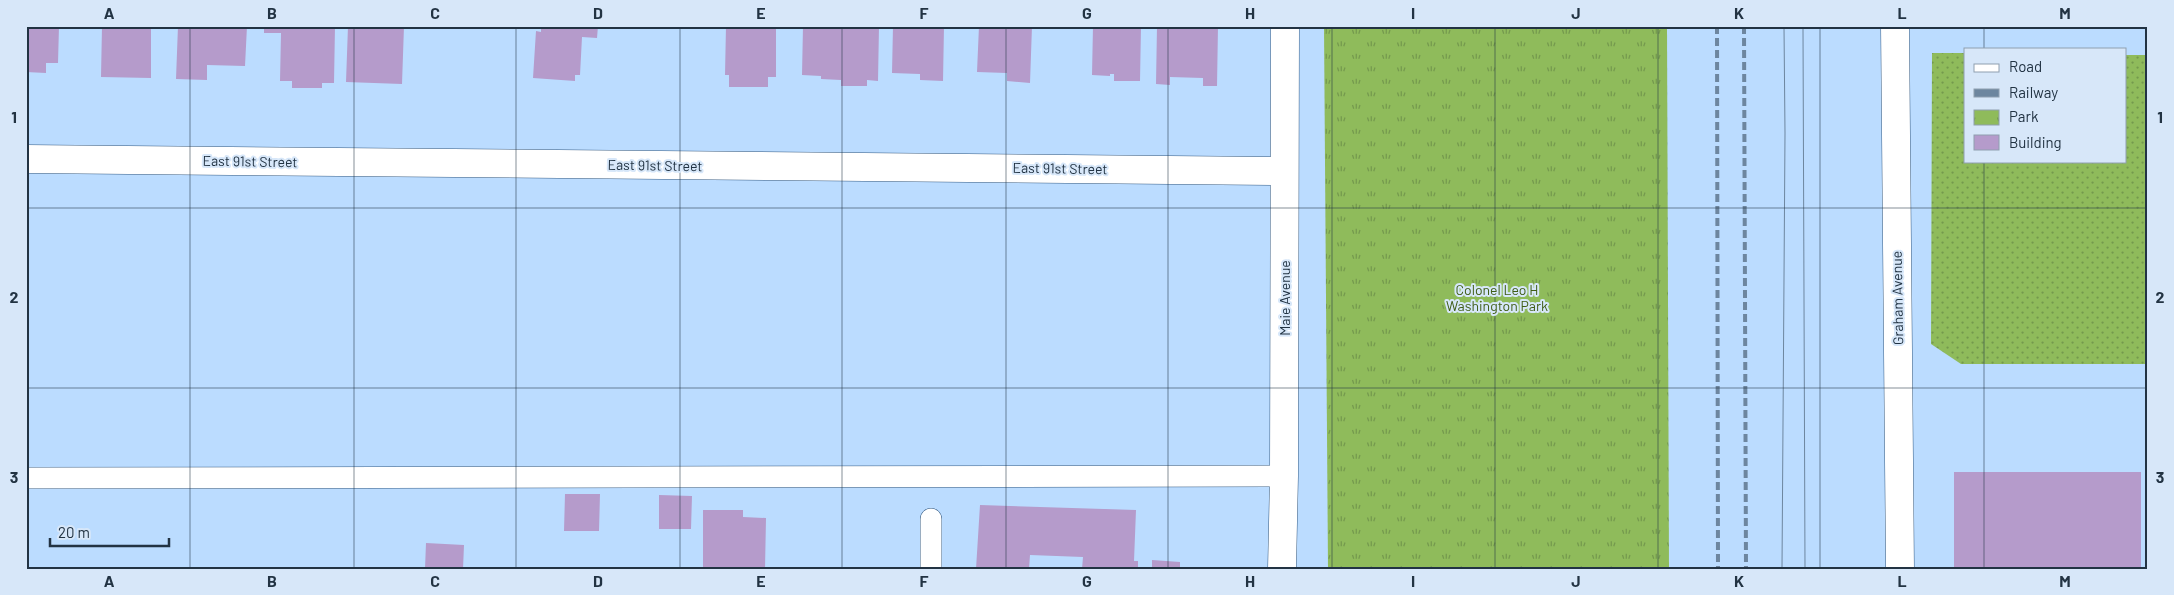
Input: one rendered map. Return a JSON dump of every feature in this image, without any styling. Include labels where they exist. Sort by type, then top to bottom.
[{"type":"street","name":"Maie Avenue","points":[[1282,569],[1285,26]]},
{"type":"street","name":"Graham Avenue","points":[[1895,26],[1900,569]]},
{"type":"street","name":"East 91st Street","points":[[26,159],[1284,170]]},
{"type":"lane","points":[[26,478],[1284,476]]},
{"type":"lane","points":[[931,519],[931,569]]},
{"type":"green space","name":"Colonel Leo H Washington Park","points":[[1324,26],[1667,26],[1669,569],[1328,569]]},
{"type":"green space","points":[[1932,53],[1964,53],[1964,162],[2126,162],[2126,55],[2148,55],[2148,364],[1961,364],[1931,344]]},
{"type":"building","points":[[26,26],[59,26],[58,63],[46,63],[46,73],[26,72]]},
{"type":"building","points":[[102,26],[151,26],[151,78],[101,77]]},
{"type":"building","points":[[178,26],[247,26],[245,66],[207,65],[207,80],[176,79]]},
{"type":"building","points":[[264,26],[335,26],[334,83],[322,83],[322,88],[292,88],[292,81],[280,81],[281,33],[264,33]]},
{"type":"building","points":[[348,26],[404,26],[402,84],[346,82]]},
{"type":"building","points":[[541,26],[598,26],[597,38],[582,37],[580,75],[575,75],[575,81],[533,78],[536,31],[541,32]]},
{"type":"building","points":[[726,26],[776,26],[776,77],[768,77],[768,87],[729,87],[729,75],[725,75]]},
{"type":"building","points":[[803,26],[879,26],[878,81],[867,80],[867,86],[841,86],[841,80],[821,79],[821,76],[802,75]]},
{"type":"building","points":[[893,26],[944,26],[943,81],[920,80],[920,74],[892,73]]},
{"type":"building","points":[[979,26],[1032,26],[1030,83],[1007,81],[1007,73],[977,72]]},
{"type":"building","points":[[1093,26],[1141,26],[1140,81],[1114,81],[1114,74],[1110,74],[1110,76],[1092,75]]},
{"type":"building","points":[[1157,26],[1218,26],[1217,86],[1203,86],[1203,78],[1170,77],[1170,85],[1156,84]]},
{"type":"building","points":[[1954,472],[2141,472],[2141,569],[1954,569]]},
{"type":"building","points":[[565,494],[600,494],[599,531],[564,531]]},
{"type":"building","points":[[659,495],[692,496],[691,529],[659,529]]},
{"type":"building","points":[[980,505],[1136,510],[1134,561],[1138,561],[1138,569],[1082,569],[1083,557],[1030,555],[1029,569],[976,569]]},
{"type":"building","points":[[703,510],[743,510],[743,517],[766,518],[765,569],[703,569]]},
{"type":"building","points":[[426,543],[464,545],[463,569],[425,569]]},
{"type":"building","points":[[1152,560],[1180,562],[1180,569],[1152,569]]},
{"type":"tram line","points":[[1782,569],[1784,26]]},
{"type":"tram line","points":[[1803,26],[1805,569]]},
{"type":"railway","points":[[1717,26],[1718,569]]},
{"type":"railway","points":[[1744,26],[1746,569]]}]
